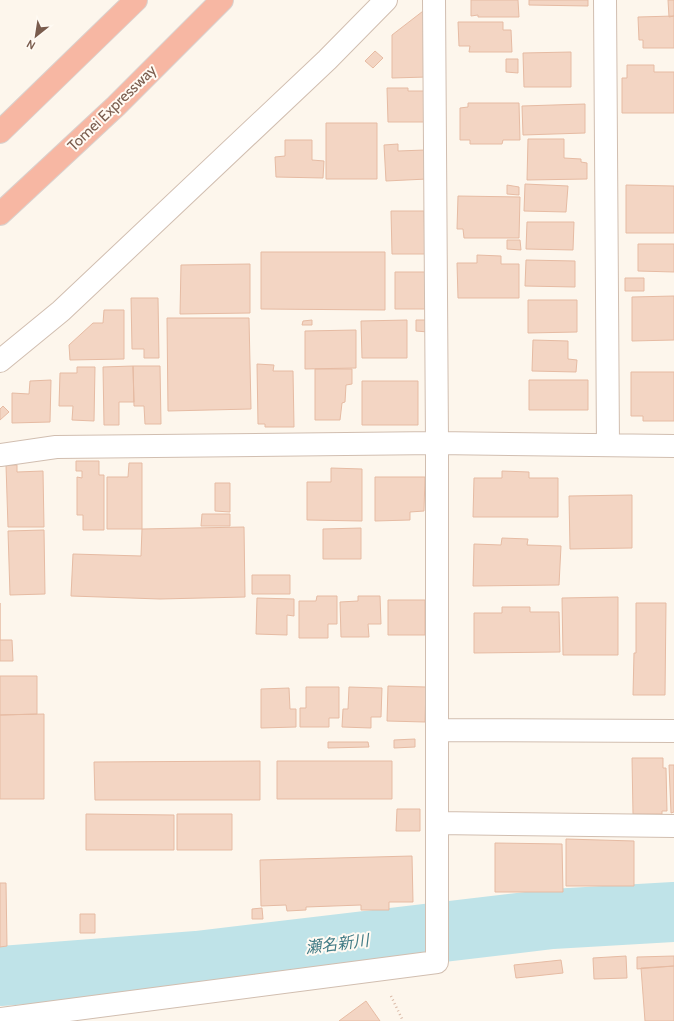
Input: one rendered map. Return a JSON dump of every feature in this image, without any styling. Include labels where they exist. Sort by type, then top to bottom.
[{"type":"highway","points":[[0,132],[136,0]]},
{"type":"highway","name":"Tomei Expressway","points":[[0,214],[116,106],[222,0]]},
{"type":"street","points":[[0,361],[61,311],[327,60],[386,0]]},
{"type":"street","points":[[0,1019],[437,962],[438,443],[434,0]]},
{"type":"street","points":[[605,0],[608,446]]},
{"type":"street","points":[[0,455],[56,447],[438,443],[674,446]]},
{"type":"street","points":[[438,730],[674,731]]},
{"type":"street","points":[[438,823],[674,826]]},
{"type":"building","points":[[471,0],[518,0],[519,17],[471,16]]},
{"type":"building","points":[[529,0],[588,0],[588,6],[529,5]]},
{"type":"building","points":[[668,0],[674,0],[674,16],[669,17]]},
{"type":"building","points":[[427,8],[427,77],[392,78],[392,35]]},
{"type":"building","points":[[674,16],[674,48],[643,48],[643,40],[639,40],[638,17]]},
{"type":"building","points":[[458,22],[503,22],[503,30],[511,30],[512,52],[469,52],[470,46],[459,46]]},
{"type":"building","points":[[375,51],[383,58],[373,68],[365,61]]},
{"type":"building","points":[[571,52],[571,87],[524,87],[523,53]]},
{"type":"building","points":[[506,59],[518,59],[518,73],[506,72]]},
{"type":"building","points":[[627,65],[654,65],[654,72],[674,72],[674,113],[622,113],[622,78],[627,78]]},
{"type":"building","points":[[387,88],[408,88],[408,91],[424,91],[424,122],[388,122]]},
{"type":"building","points":[[468,103],[519,103],[520,140],[503,140],[502,144],[470,144],[470,140],[460,140],[460,108],[468,107]]},
{"type":"building","points":[[585,104],[585,133],[523,135],[522,106]]},
{"type":"building","points":[[326,123],[377,123],[377,179],[326,179]]},
{"type":"building","points":[[528,139],[564,139],[564,158],[581,159],[581,162],[587,163],[587,179],[527,180]]},
{"type":"building","points":[[285,140],[312,140],[312,160],[324,161],[323,178],[276,177],[275,157],[285,156]]},
{"type":"building","points":[[398,144],[398,151],[425,150],[427,179],[386,181],[384,145]]},
{"type":"building","points":[[525,184],[568,186],[566,212],[524,211]]},
{"type":"building","points":[[507,185],[519,187],[519,195],[507,194]]},
{"type":"building","points":[[626,185],[674,186],[674,233],[626,233]]},
{"type":"building","points":[[458,196],[520,197],[519,238],[464,238],[463,229],[457,229]]},
{"type":"building","points":[[391,211],[424,211],[425,254],[392,254]]},
{"type":"building","points":[[527,222],[574,222],[573,250],[526,249]]},
{"type":"building","points":[[507,240],[520,240],[521,250],[507,249]]},
{"type":"building","points":[[638,244],[674,244],[674,272],[638,271]]},
{"type":"building","points":[[261,252],[385,252],[385,310],[261,309]]},
{"type":"building","points":[[477,255],[501,256],[501,264],[519,264],[519,298],[458,298],[457,263],[477,263]]},
{"type":"building","points":[[526,260],[575,261],[575,287],[525,286]]},
{"type":"building","points":[[250,264],[250,313],[180,314],[181,265]]},
{"type":"building","points":[[395,272],[428,272],[428,309],[395,309]]},
{"type":"building","points":[[625,278],[644,278],[644,291],[625,291]]},
{"type":"building","points":[[674,296],[674,340],[632,341],[632,297]]},
{"type":"building","points":[[131,298],[158,298],[159,358],[144,358],[144,349],[132,349]]},
{"type":"building","points":[[528,300],[577,300],[577,332],[528,333]]},
{"type":"building","points":[[104,310],[124,310],[124,359],[70,360],[69,345],[93,323],[103,323]]},
{"type":"building","points":[[167,318],[249,318],[251,409],[168,411]]},
{"type":"building","points":[[312,320],[312,325],[302,325],[303,321]]},
{"type":"building","points":[[407,320],[407,358],[362,358],[361,321]]},
{"type":"building","points":[[416,320],[430,320],[428,332],[416,331]]},
{"type":"building","points":[[356,330],[356,368],[305,369],[305,331]]},
{"type":"building","points":[[533,340],[568,341],[568,359],[577,360],[576,372],[532,371]]},
{"type":"building","points":[[257,364],[274,365],[273,371],[293,371],[294,427],[265,427],[265,424],[258,424]]},
{"type":"building","points":[[133,366],[134,402],[119,402],[119,425],[104,425],[103,367]]},
{"type":"building","points":[[133,366],[160,366],[161,424],[145,424],[144,406],[134,406]]},
{"type":"building","points":[[77,367],[95,367],[94,421],[72,420],[73,406],[59,406],[60,373],[77,373]]},
{"type":"building","points":[[315,369],[352,369],[352,384],[346,385],[345,402],[342,403],[340,420],[315,420]]},
{"type":"building","points":[[631,372],[674,372],[674,421],[643,421],[643,416],[631,416]]},
{"type":"building","points":[[51,380],[50,422],[12,423],[12,393],[29,394],[30,381]]},
{"type":"building","points":[[529,380],[588,380],[588,410],[529,410]]},
{"type":"building","points":[[362,381],[418,381],[418,425],[362,425]]},
{"type":"building","points":[[3,406],[9,412],[0,420],[0,409]]},
{"type":"building","points":[[76,461],[99,461],[99,475],[104,475],[104,530],[83,530],[83,515],[77,515],[77,477],[82,478],[82,471],[76,471]]},
{"type":"building","points":[[129,463],[142,463],[142,529],[107,529],[107,477],[128,477]]},
{"type":"building","points":[[6,465],[17,465],[17,472],[43,471],[44,527],[8,527]]},
{"type":"building","points":[[331,468],[362,469],[362,521],[307,520],[307,482],[331,482]]},
{"type":"building","points":[[502,471],[529,472],[529,478],[558,478],[558,517],[473,517],[474,478],[502,478]]},
{"type":"building","points":[[375,477],[425,477],[424,511],[410,512],[410,520],[375,521]]},
{"type":"building","points":[[215,483],[230,483],[230,512],[215,511]]},
{"type":"building","points":[[632,495],[632,548],[570,549],[569,496]]},
{"type":"building","points":[[202,514],[230,514],[230,526],[201,526]]},
{"type":"building","points":[[244,527],[245,597],[160,599],[71,596],[73,554],[141,556],[142,529]]},
{"type":"building","points":[[361,528],[361,559],[323,559],[323,529]]},
{"type":"building","points":[[44,530],[45,594],[10,595],[8,531]]},
{"type":"building","points":[[502,538],[528,539],[527,545],[561,546],[559,585],[473,586],[474,544],[501,545]]},
{"type":"building","points":[[252,575],[290,575],[290,594],[252,594]]},
{"type":"building","points":[[317,596],[337,596],[337,624],[328,624],[328,638],[299,638],[299,601],[316,601]]},
{"type":"building","points":[[358,596],[380,596],[381,624],[368,624],[369,637],[341,637],[340,602],[358,601]]},
{"type":"building","points":[[618,597],[618,655],[563,655],[562,598]]},
{"type":"building","points":[[257,598],[294,599],[294,616],[287,615],[287,635],[256,634]]},
{"type":"building","points":[[388,600],[425,600],[425,635],[388,635]]},
{"type":"building","points":[[636,603],[666,603],[665,695],[633,695],[634,653],[636,653]]},
{"type":"building","points":[[502,607],[530,607],[530,612],[559,612],[560,652],[474,653],[474,613],[502,613]]},
{"type":"building","points":[[0,640],[12,640],[13,661],[0,661]]},
{"type":"building","points":[[0,676],[37,676],[37,714],[0,715]]},
{"type":"building","points":[[388,686],[426,687],[425,722],[387,721]]},
{"type":"building","points":[[306,687],[339,687],[339,718],[329,718],[329,727],[300,727],[300,708],[306,708]]},
{"type":"building","points":[[349,687],[382,688],[381,717],[371,717],[371,728],[342,727],[343,709],[348,709]]},
{"type":"building","points":[[289,688],[290,709],[296,709],[296,727],[261,728],[261,689]]},
{"type":"building","points":[[44,714],[44,799],[0,799],[0,715]]},
{"type":"building","points":[[415,739],[415,747],[394,748],[394,740]]},
{"type":"building","points":[[328,742],[368,742],[369,747],[328,748]]},
{"type":"building","points":[[632,758],[663,758],[663,768],[666,768],[667,811],[662,811],[662,814],[633,814]]},
{"type":"building","points":[[260,761],[260,800],[95,800],[94,762]]},
{"type":"building","points":[[277,761],[392,761],[392,799],[277,799]]},
{"type":"building","points":[[669,765],[674,765],[674,812],[671,813]]},
{"type":"building","points":[[397,809],[420,809],[420,831],[396,831]]},
{"type":"building","points":[[86,814],[174,815],[174,850],[86,850]]},
{"type":"building","points":[[177,814],[232,814],[232,850],[177,850]]},
{"type":"building","points":[[566,839],[634,841],[634,886],[566,886]]},
{"type":"building","points":[[495,843],[562,844],[563,892],[495,892]]},
{"type":"building","points":[[412,856],[413,902],[389,902],[389,910],[361,910],[361,905],[306,907],[306,910],[287,911],[286,905],[261,906],[260,860]]},
{"type":"building","points":[[0,883],[6,883],[7,946],[0,947]]},
{"type":"building","points":[[262,908],[263,919],[252,919],[252,909]]},
{"type":"building","points":[[80,914],[95,914],[95,933],[80,933]]},
{"type":"building","points":[[626,956],[627,978],[594,979],[593,958]]},
{"type":"building","points":[[674,956],[674,966],[637,969],[637,957]]},
{"type":"building","points":[[561,960],[563,973],[516,978],[514,965]]},
{"type":"building","points":[[674,966],[674,1021],[645,1021],[641,968]]},
{"type":"building","points":[[366,1001],[380,1021],[339,1021]]},
{"type":"waterway","name":"瀬名新川","points":[[0,976],[197,961],[552,919],[674,912]]}]
